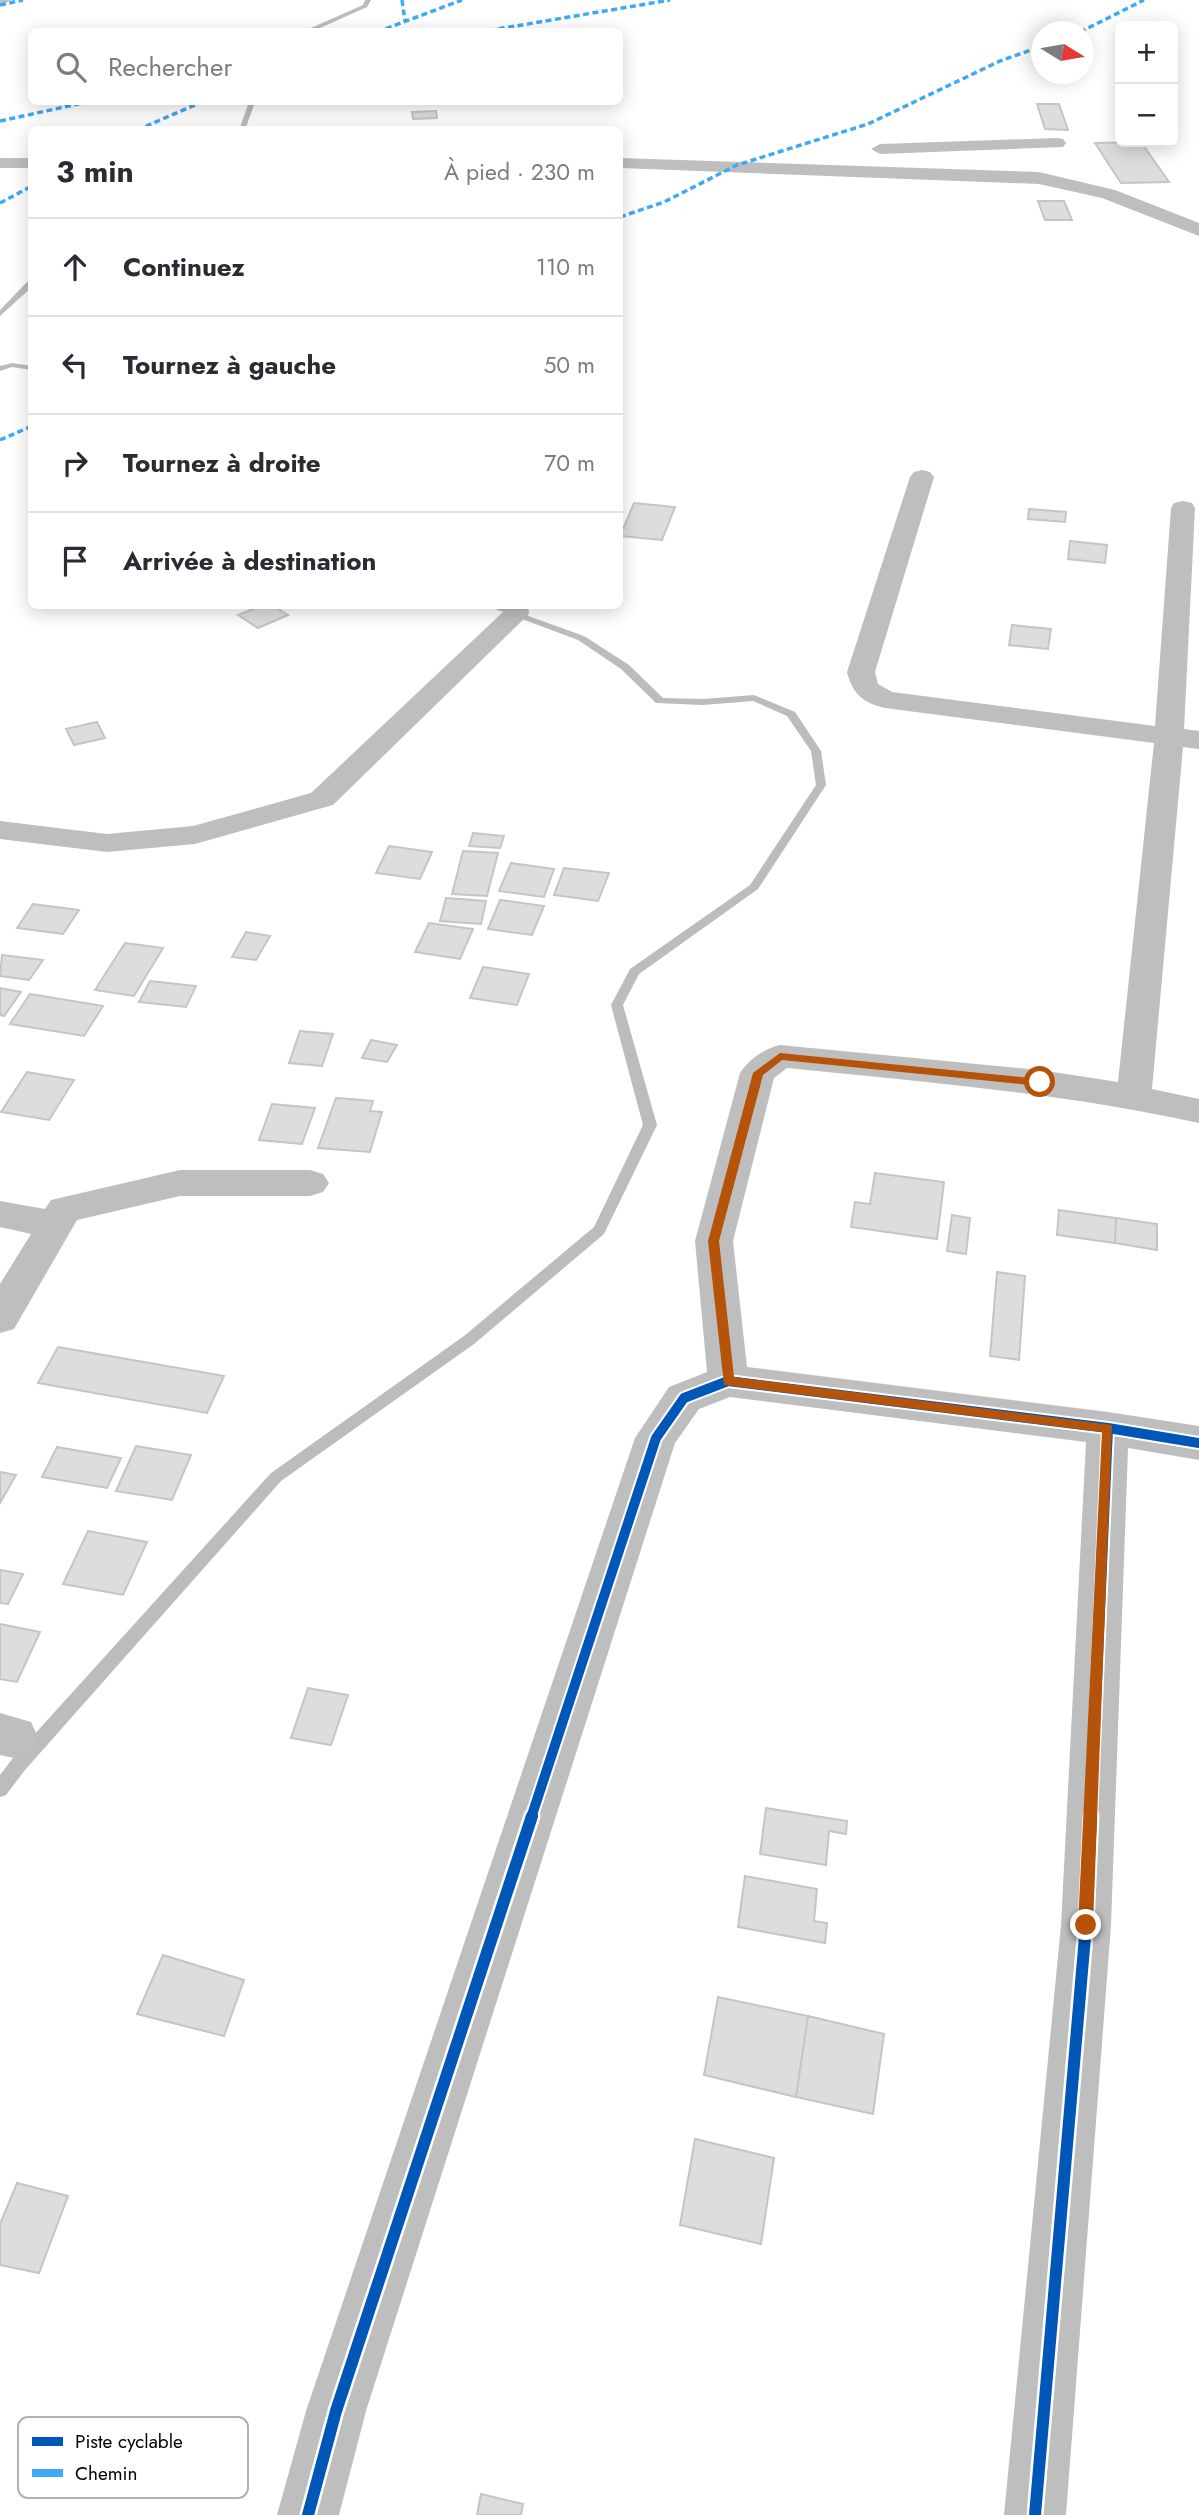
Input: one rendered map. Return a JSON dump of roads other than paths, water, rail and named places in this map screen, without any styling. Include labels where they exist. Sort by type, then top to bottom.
[{"type":"street","points":[[623,161],[1057,142]]},
{"type":"street","points":[[623,161],[1038,178],[1108,194],[1199,230]]},
{"type":"street","points":[[0,163],[28,163]]},
{"type":"street","points":[[922,477],[861,672],[865,688],[885,700],[1199,740]]},
{"type":"street","points":[[1135,1097],[1169,738],[1183,508]]},
{"type":"street","points":[[0,830],[107,843],[195,835],[322,799],[516,614],[515,609]]},
{"type":"street","points":[[728,1381],[714,1241],[758,1073],[780,1056],[1040,1082],[1135,1097],[1199,1111]]},
{"type":"street","points":[[0,1318],[64,1210],[180,1183],[310,1183]]},
{"type":"street","points":[[0,1214],[55,1224]]},
{"type":"street","points":[[308,2515],[336,2411],[656,1438],[684,1398],[728,1381],[1108,1428],[1199,1443]]},
{"type":"street","points":[[1035,2515],[1086,1925],[1108,1428]]},
{"type":"waterway","points":[[314,28],[365,6],[368,0]]},
{"type":"waterway","points":[[243,126],[251,105]]},
{"type":"waterway","points":[[0,314],[28,286]]},
{"type":"waterway","points":[[0,369],[12,365],[28,367]]},
{"type":"waterway","points":[[0,1789],[19,1764],[276,1477],[469,1340],[599,1230],[650,1125],[617,1005],[634,972],[754,887],[821,785],[816,751],[791,714],[754,698],[703,702],[660,701],[625,667],[581,638],[500,609]]}]
